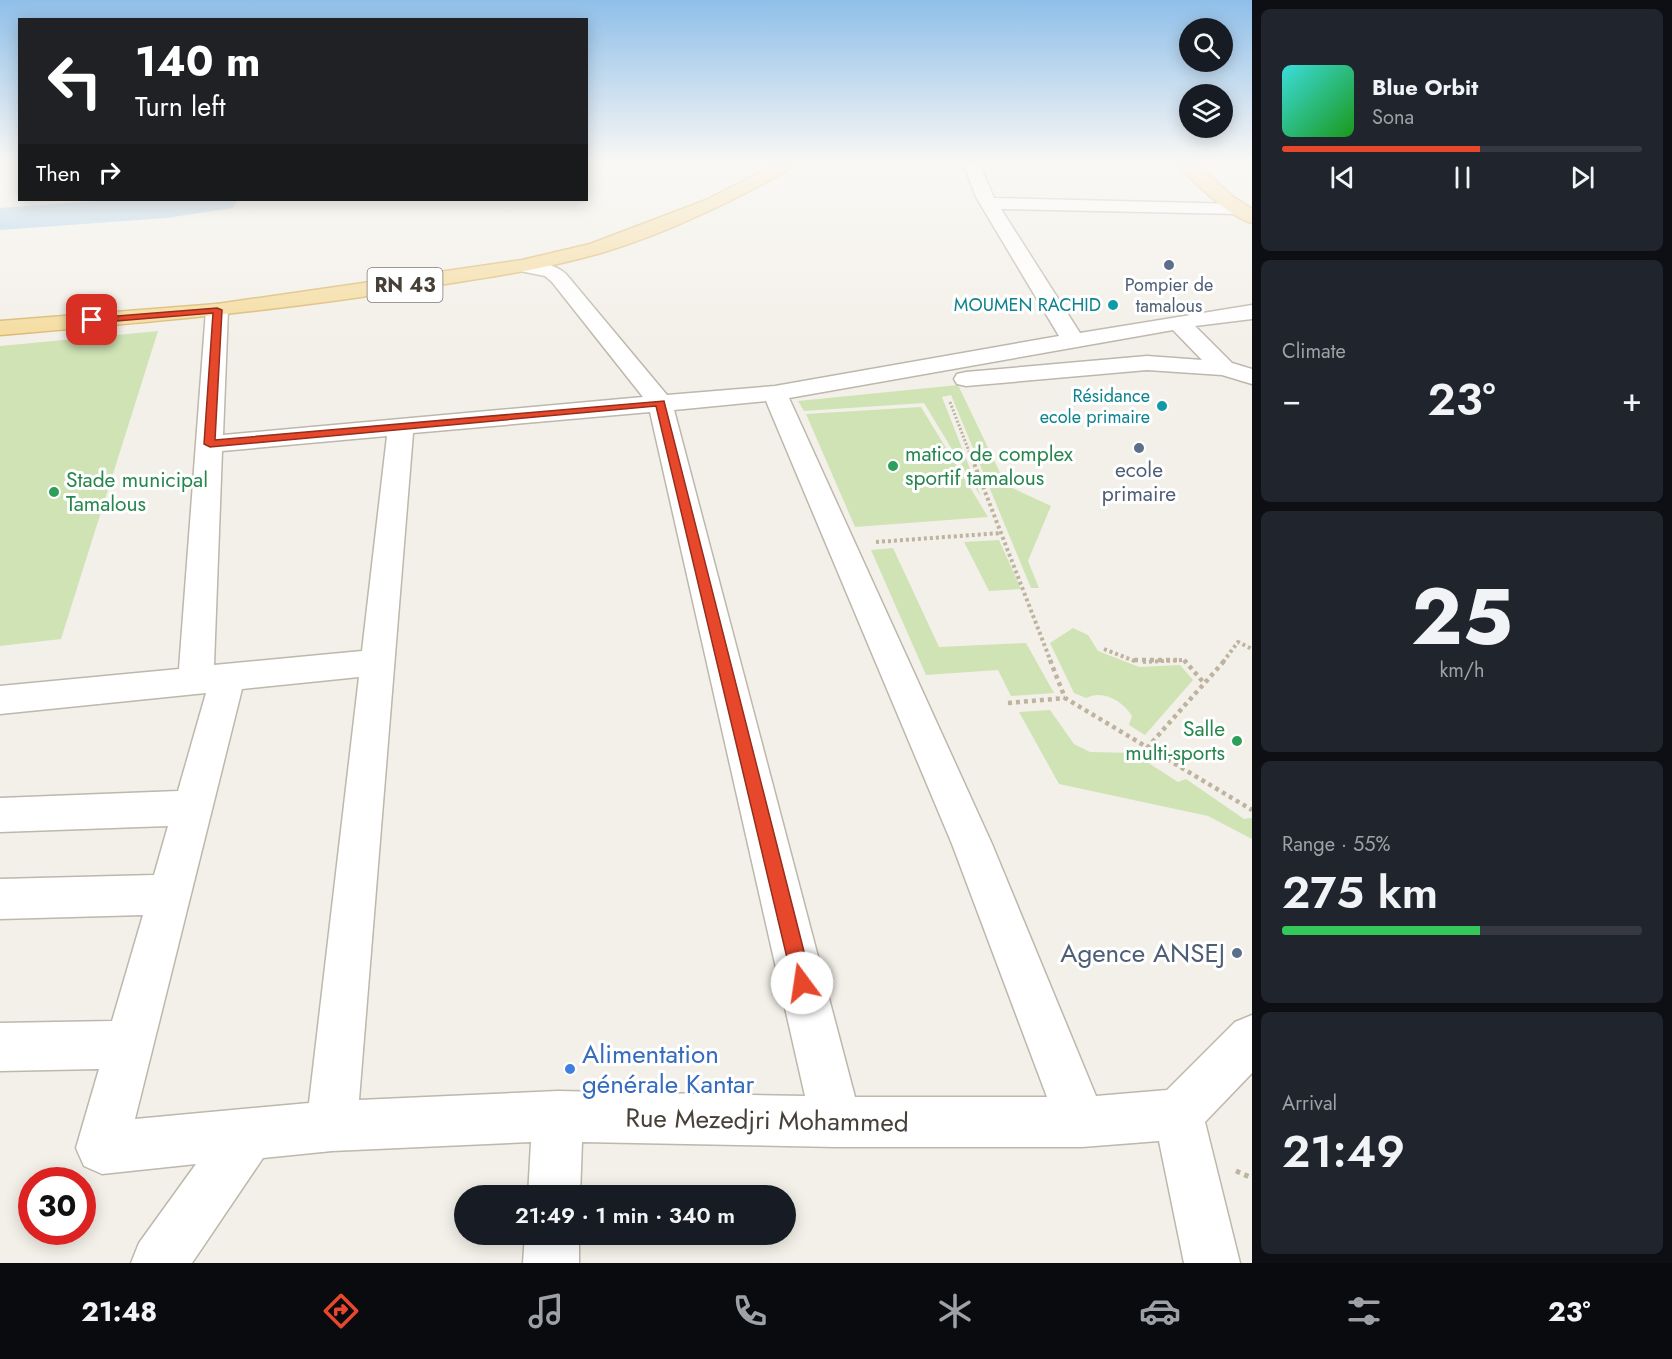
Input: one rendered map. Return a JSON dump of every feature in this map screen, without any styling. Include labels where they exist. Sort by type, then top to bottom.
[{"type":"main road","name":"RN 43","points":[[0,328],[217,310],[522,266],[596,248],[665,222]]},
{"type":"street","points":[[1001,222],[1073,340]]},
{"type":"street","points":[[567,287],[566,275],[575,260],[596,248]]},
{"type":"street","points":[[522,266],[551,271],[567,287],[660,403],[836,1122]]},
{"type":"street","points":[[0,1047],[130,1045],[193,808],[212,678],[210,444],[217,310]]},
{"type":"street","points":[[210,444],[775,393],[1178,322],[1252,312]]},
{"type":"street","points":[[1178,322],[1224,368]]},
{"type":"street","points":[[962,379],[1147,363],[1224,368],[1252,377]]},
{"type":"street","points":[[775,393],[972,844],[1082,1122]]},
{"type":"street","points":[[332,1126],[401,426]]},
{"type":"street","points":[[0,700],[379,662]]},
{"type":"street","points":[[0,815],[193,808]]},
{"type":"street","points":[[0,898],[170,894]]},
{"type":"street","points":[[1212,1263],[1178,1114],[1252,1039]]},
{"type":"street","name":"Rue Mezedjri Mohammed","points":[[130,1045],[102,1148],[332,1126],[558,1116],[836,1122],[1082,1122],[1178,1114]]},
{"type":"street","points":[[555,1185],[558,1116]]},
{"type":"street","points":[[159,1263],[250,1133]]},
{"type":"street","points":[[551,1263],[552,1245]]},
{"type":"path","points":[[949,399],[1065,698]]},
{"type":"path","points":[[874,542],[1001,533]]},
{"type":"path","points":[[1147,748],[1238,642],[1252,649]]},
{"type":"path","points":[[1104,649],[1138,662],[1184,660],[1204,683]]},
{"type":"path","points":[[1008,703],[1065,698],[1252,810]]},
{"type":"green space","name":"Stade municipal Tamalous","points":[[158,331],[61,639],[0,646],[0,346]]},
{"type":"green space","points":[[958,385],[1006,485],[1051,506],[1028,561],[1039,588],[1031,588],[951,395],[942,397],[981,497],[924,403],[804,411],[798,401]]},
{"type":"green space","name":"matico de complex sportif tamalous","points":[[921,407],[988,517],[855,527],[806,414]]},
{"type":"green space","points":[[999,540],[1021,589],[989,591],[964,542]]},
{"type":"green space","points":[[893,548],[939,647],[1026,643],[1054,693],[1011,696],[998,670],[926,675],[871,550]]},
{"type":"green space","points":[[1073,628],[1088,635],[1098,651],[1139,667],[1180,665],[1193,680],[1145,735],[1129,725],[1132,716],[1118,701],[1099,695],[1086,698],[1074,693],[1050,643]]},
{"type":"green space","points":[[1050,710],[1074,744],[1090,752],[1133,753],[1178,782],[1186,779],[1244,819],[1252,818],[1252,839],[1208,816],[1059,784],[1019,712]]},
{"type":"place","name":"Pompier de tamalous","points":[[1169,265]]},
{"type":"place","name":"MOUMEN RACHID","points":[[1113,305]]},
{"type":"place","name":"Résidance ecole primaire","points":[[1162,406]]},
{"type":"place","name":"ecole primaire","points":[[1139,448]]},
{"type":"place","name":"matico de complex sportif tamalous","points":[[893,466]]},
{"type":"place","name":"Stade municipal Tamalous","points":[[54,492]]},
{"type":"place","name":"Salle multi-sports","points":[[1237,741]]},
{"type":"place","name":"Agence ANSEJ","points":[[1237,953]]},
{"type":"place","name":"Alimentation générale Kantar","points":[[570,1069]]},
{"type":"route","points":[[92,320],[217,310],[210,444],[265,437],[660,403],[802,983]]}]
